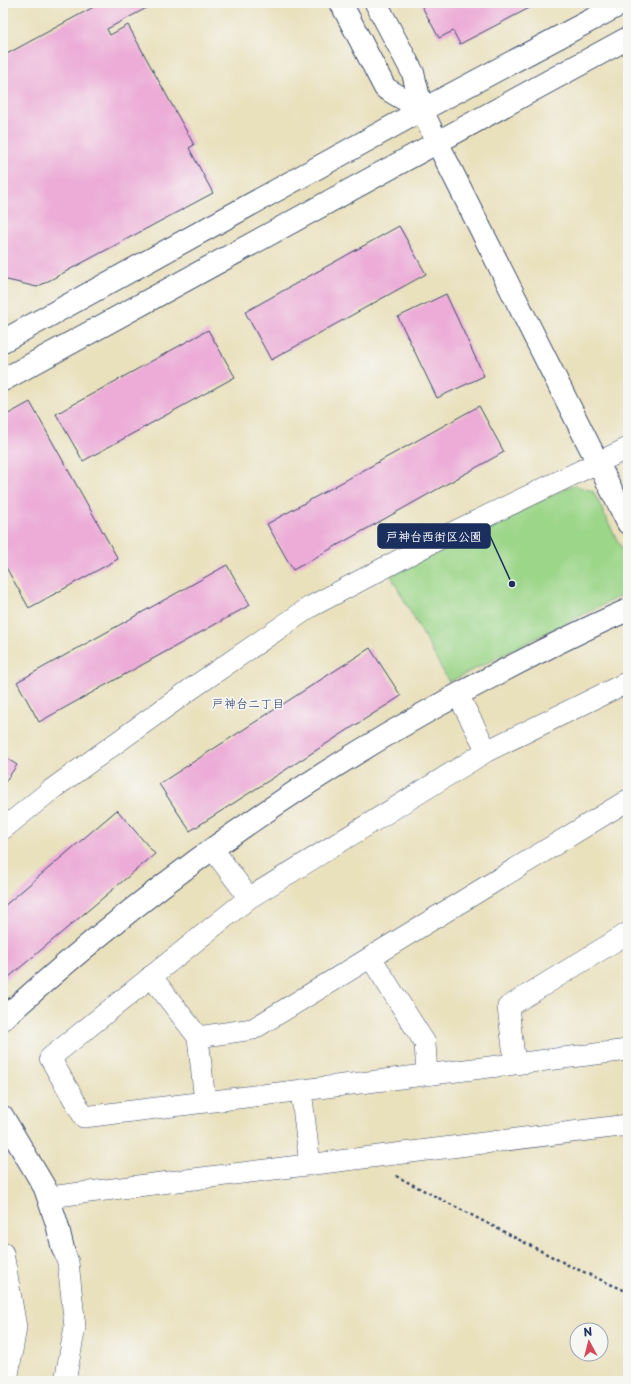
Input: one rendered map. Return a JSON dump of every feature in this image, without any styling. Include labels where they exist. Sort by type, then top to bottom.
[{"type":"street","points":[[341,3],[385,88],[422,110]]},
{"type":"street","points":[[376,3],[413,73],[422,110],[437,142],[597,464],[628,523]]},
{"type":"street","points":[[3,341],[422,110],[623,3]]},
{"type":"street","points":[[3,380],[628,38]]},
{"type":"street","points":[[3,829],[51,790],[179,698],[310,607],[439,539],[628,448]]},
{"type":"street","points":[[3,1019],[124,917],[212,848],[354,754],[405,723],[530,655],[628,610]]},
{"type":"street","points":[[628,682],[487,751],[249,898],[50,1058],[84,1117],[628,1050]]},
{"type":"street","points":[[458,695],[487,751]]},
{"type":"street","points":[[198,1037],[253,1029],[628,800]]},
{"type":"street","points":[[212,848],[249,898]]},
{"type":"street","points":[[515,1064],[508,1007],[628,933]]},
{"type":"street","points":[[371,958],[425,1043],[427,1075]]},
{"type":"street","points":[[151,976],[198,1037],[205,1102]]},
{"type":"street","points":[[301,1090],[310,1165]]},
{"type":"street","points":[[3,1118],[45,1188],[68,1262],[75,1327],[65,1381]]},
{"type":"street","points":[[48,1197],[628,1125]]},
{"type":"street","points":[[3,1254],[16,1327],[7,1381]]},
{"type":"path","points":[[392,1174],[568,1265],[628,1292]]},
{"type":"green space","points":[[573,485],[593,491],[628,562],[628,592],[449,682],[391,576]]},
{"type":"building","points":[[101,3],[156,3],[107,29],[110,35],[128,25],[194,145],[189,148],[213,193],[37,287],[3,279],[3,56]]},
{"type":"building","points":[[420,3],[539,3],[460,44],[453,31],[439,38]]},
{"type":"building","points":[[399,226],[426,274],[271,360],[245,312]]},
{"type":"building","points":[[446,294],[484,376],[437,398],[398,317]]},
{"type":"building","points":[[208,330],[235,377],[83,461],[56,414]]},
{"type":"building","points":[[30,402],[118,559],[29,608],[3,562],[3,417]]},
{"type":"building","points":[[479,406],[504,452],[293,570],[267,524]]},
{"type":"building","points":[[227,565],[250,605],[39,722],[17,682]]},
{"type":"building","points":[[370,648],[401,696],[190,831],[159,784]]},
{"type":"building","points":[[3,756],[17,765],[3,785]]},
{"type":"building","points":[[117,810],[155,854],[3,982],[3,907]]},
{"type":"place","name":"戸神台西街区公園","points":[[512,584]]},
{"type":"district","name":"戸神台二丁目","points":[[248,703]]}]
